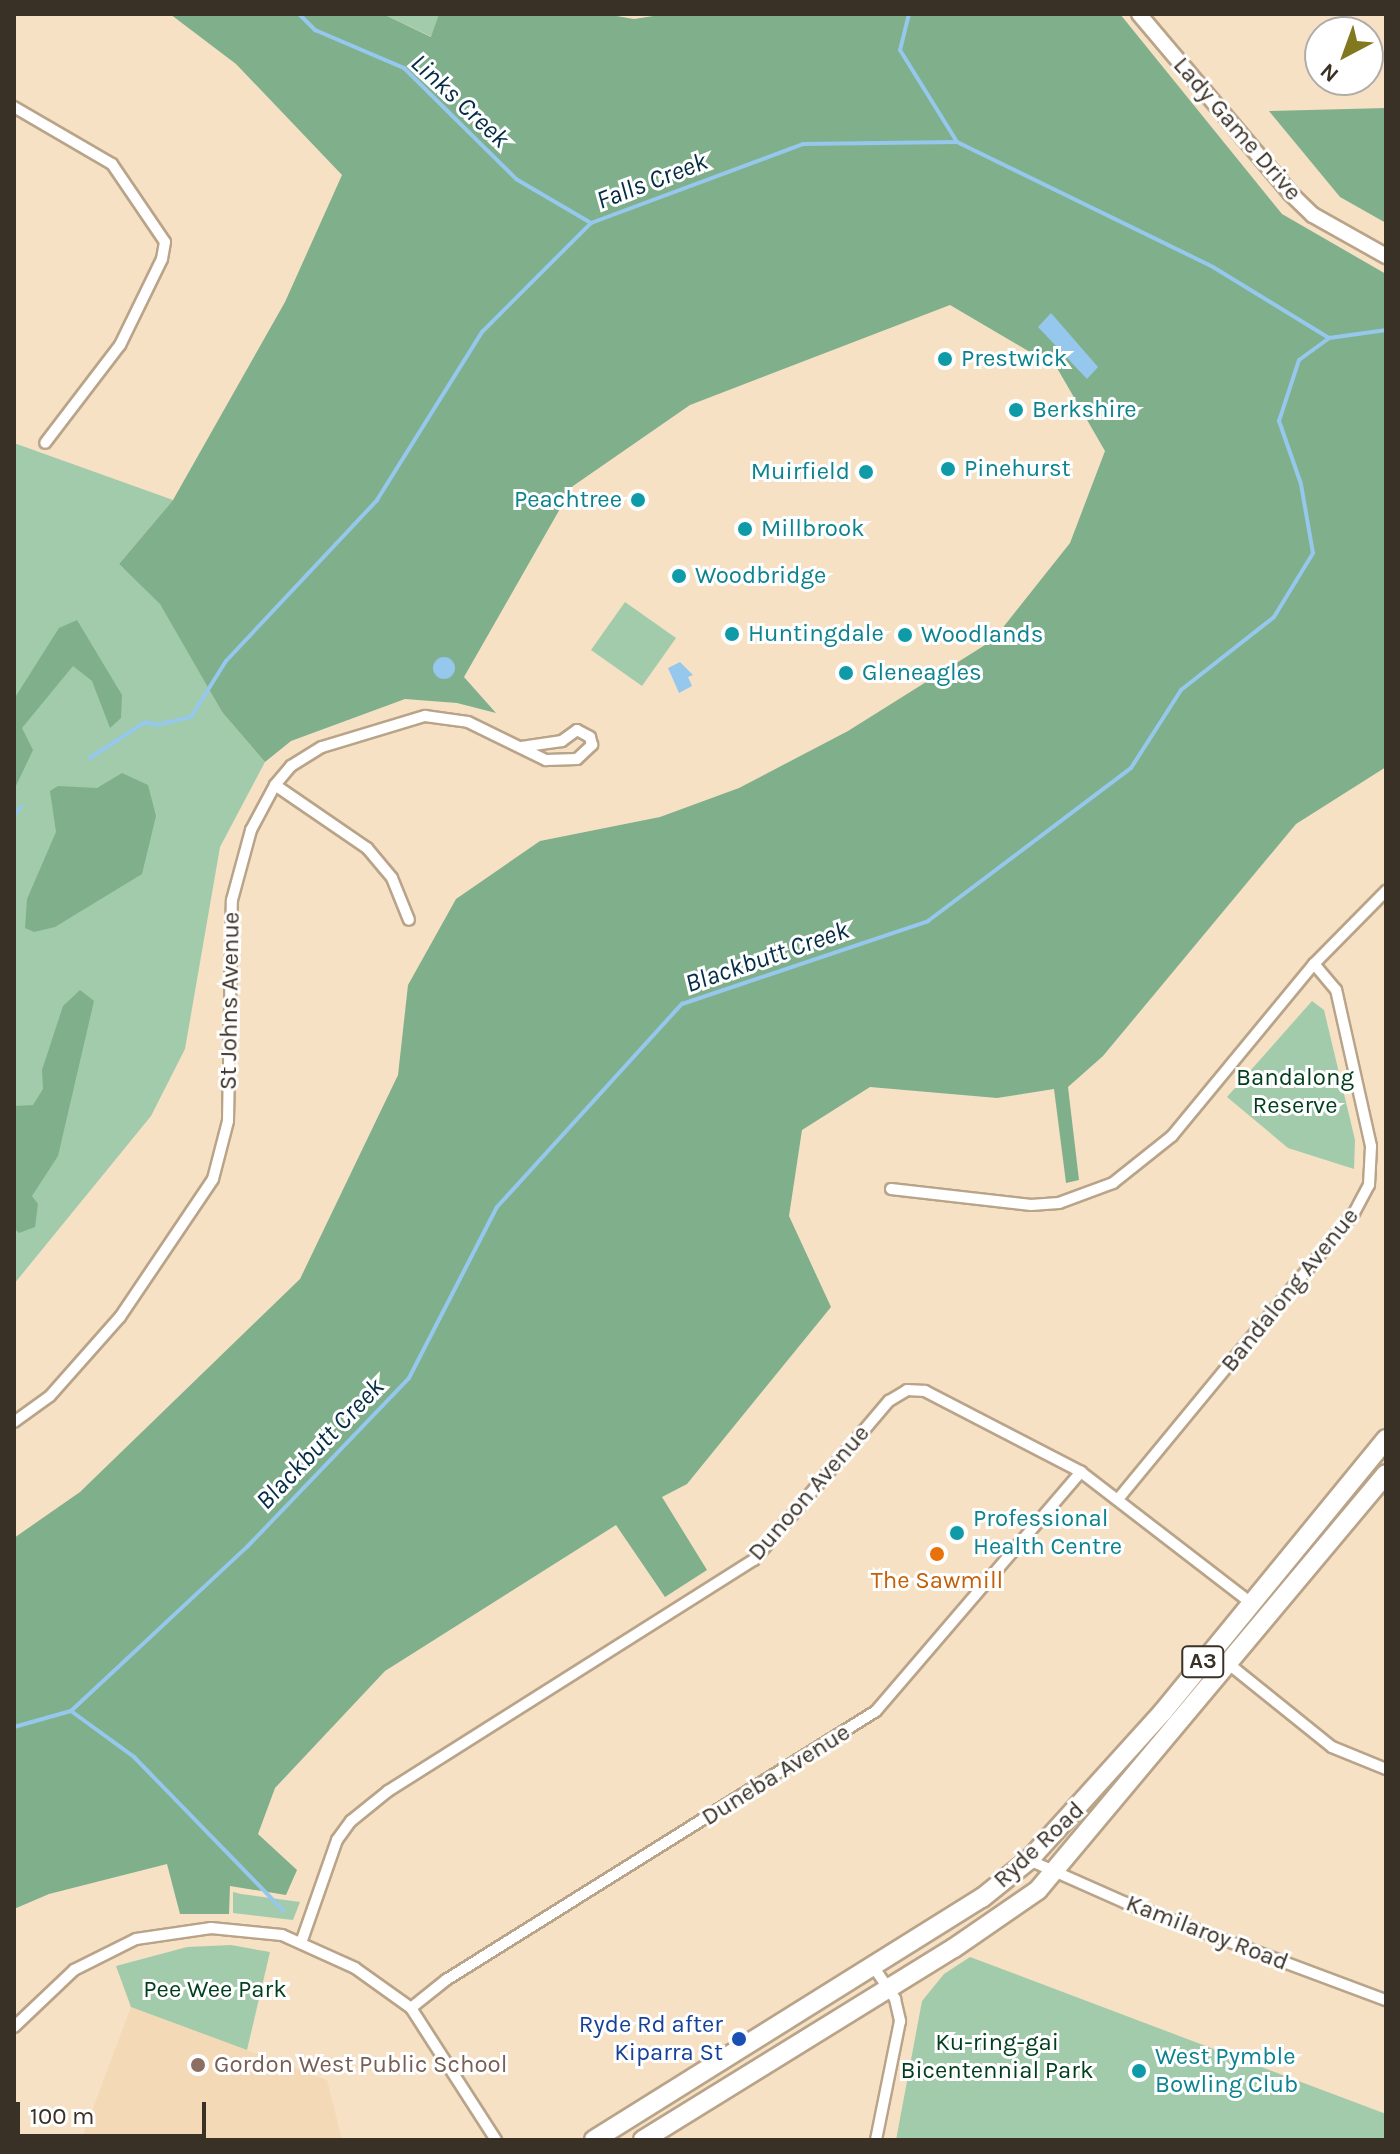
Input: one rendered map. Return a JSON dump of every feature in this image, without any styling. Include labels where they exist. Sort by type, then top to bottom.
[{"type":"highway","name":"Ryde Road","points":[[594,2140],[982,1898],[1029,1860],[1095,1791],[1386,1439]]},
{"type":"highway","name":"Ryde Road","points":[[643,2140],[1002,1918],[1055,1874],[1386,1474]]},
{"type":"main road","name":"Lady Game Drive","points":[[1139,14],[1290,193],[1313,215],[1386,256]]},
{"type":"street","points":[[14,107],[112,164],[165,242],[162,259],[120,345],[45,443]]},
{"type":"street","name":"St Johns Avenue","points":[[14,1422],[50,1396],[120,1317],[213,1179],[228,1121],[232,900],[251,830],[275,785],[291,766],[322,747],[425,716],[452,717],[521,747],[529,754],[558,761],[577,759],[592,745],[590,737],[577,730],[562,741],[521,747]]},
{"type":"street","points":[[275,785],[376,857],[399,889],[409,920]]},
{"type":"street","points":[[891,1189],[1031,1205],[1059,1203],[1113,1183],[1172,1136],[1314,964],[1386,891]]},
{"type":"street","name":"Bandalong Avenue","points":[[1119,1498],[1363,1199],[1371,1146],[1336,990],[1314,964]]},
{"type":"street","name":"Dunoon Avenue","points":[[302,1940],[337,1840],[351,1821],[388,1791],[754,1560],[897,1393],[925,1391],[1081,1472],[1119,1498],[1251,1603]]},
{"type":"street","name":"Duneba Avenue","points":[[411,2008],[446,1980],[876,1711],[1081,1472]]},
{"type":"street","points":[[1230,1665],[1332,1747],[1386,1769]]},
{"type":"street","name":"Kamilaroy Road","points":[[1029,1860],[1055,1874],[1386,2000]]},
{"type":"street","points":[[14,2027],[74,1970],[136,1939],[232,1928],[302,1940],[355,1968],[411,2008],[496,2140]]},
{"type":"street","points":[[873,1966],[899,2012],[900,2030],[876,2140]]},
{"type":"shaded area","name":"Gordon West Public School","points":[[131,2007],[327,2080],[342,2140],[81,2140]]},
{"type":"green space","points":[[170,14],[383,14],[431,37],[439,14],[605,14],[634,19],[666,14],[1120,14],[1282,214],[1386,274],[1386,767],[1296,824],[1103,1056],[1068,1087],[1079,1180],[1066,1183],[1054,1089],[997,1098],[870,1087],[802,1130],[789,1216],[831,1307],[687,1484],[662,1497],[707,1570],[665,1597],[616,1525],[385,1671],[275,1788],[258,1834],[297,1870],[286,1895],[230,1886],[229,1914],[180,1914],[167,1864],[49,1894],[14,1909],[14,1538],[80,1492],[300,1279],[398,1075],[408,985],[456,899],[540,841],[660,817],[739,788],[848,731],[993,640],[1070,543],[1105,451],[1057,368],[950,305],[690,405],[573,486],[464,677],[496,713],[457,703],[405,699],[291,741],[265,762],[222,712],[160,604],[119,564],[173,500],[285,302],[342,175],[236,64]]},
{"type":"green space","points":[[383,14],[439,14],[432,37]]},
{"type":"green space","points":[[1386,108],[1386,223],[1340,197],[1269,111]]},
{"type":"green space","points":[[14,443],[173,500],[119,564],[160,603],[222,712],[265,762],[220,847],[185,1049],[151,1116],[14,1284]]},
{"type":"green space","points":[[625,602],[676,638],[642,686],[591,650]]},
{"type":"green space","points":[[77,620],[122,695],[121,718],[110,728],[92,681],[73,666],[22,728],[33,750],[14,790],[14,699],[59,628]]},
{"type":"green space","points":[[122,773],[148,785],[156,816],[142,874],[55,927],[34,932],[25,928],[27,899],[56,832],[50,791],[58,786],[97,788]]},
{"type":"green space","points":[[80,990],[94,1001],[58,1156],[32,1196],[38,1204],[35,1227],[19,1233],[14,1228],[14,1106],[33,1105],[43,1089],[42,1070],[63,1006]]},
{"type":"green space","name":"Bandalong Reserve","points":[[1312,1001],[1324,1010],[1355,1140],[1354,1169],[1288,1148],[1227,1097]]},
{"type":"green space","points":[[233,1892],[300,1902],[293,1920],[233,1913]]},
{"type":"green space","name":"Pee Wee Park","points":[[231,1945],[270,1952],[247,2050],[131,2007],[116,1966],[187,1947]]},
{"type":"green space","name":"Ku-ring-gai Bicentennial Park","points":[[970,1957],[1386,2114],[1386,2140],[896,2140],[922,2001],[944,1974]]},
{"type":"water","points":[[1051,313],[1098,367],[1087,379],[1038,327]]},
{"type":"water","points":[[440,657],[448,657],[455,668],[448,679],[440,679],[433,672],[433,664]]},
{"type":"water","points":[[680,662],[693,675],[688,677],[692,686],[679,693],[668,668]]},
{"type":"waterway","name":"Links Creek","points":[[299,14],[315,30],[404,68],[516,179],[591,223]]},
{"type":"waterway","points":[[909,14],[900,50],[957,142]]},
{"type":"waterway","name":"Falls Creek","points":[[90,758],[145,722],[156,725],[191,717],[226,661],[377,500],[482,332],[591,223],[803,144],[957,142],[1213,267],[1329,338]]},
{"type":"waterway","name":"Blackbutt Creek","points":[[14,1727],[71,1711],[247,1547],[409,1378],[497,1207],[682,1004],[928,921],[1131,768],[1181,690],[1274,617],[1313,553],[1301,484],[1279,421],[1299,360],[1329,338],[1386,330]]},
{"type":"waterway","name":"Falls Creek","points":[[14,815],[21,807]]},
{"type":"waterway","points":[[71,1711],[134,1757],[283,1910]]},
{"type":"place","name":"Prestwick","points":[[945,359]]},
{"type":"place","name":"Berkshire","points":[[1016,410]]},
{"type":"place","name":"Pinehurst","points":[[948,469]]},
{"type":"place","name":"Muirfield","points":[[866,472]]},
{"type":"place","name":"Peachtree","points":[[638,500]]},
{"type":"place","name":"Millbrook","points":[[745,529]]},
{"type":"place","name":"Woodbridge","points":[[679,576]]},
{"type":"place","name":"Huntingdale","points":[[732,634]]},
{"type":"place","name":"Woodlands","points":[[905,635]]},
{"type":"place","name":"Gleneagles","points":[[846,673]]},
{"type":"place","name":"Professional Health Centre","points":[[957,1533]]},
{"type":"place","name":"The Sawmill","points":[[937,1554]]},
{"type":"place","name":"Ryde Rd after Kiparra St","points":[[739,2039]]},
{"type":"place","name":"Gordon West Public School","points":[[198,2065]]},
{"type":"place","name":"West Pymble Bowling Club","points":[[1139,2071]]}]
